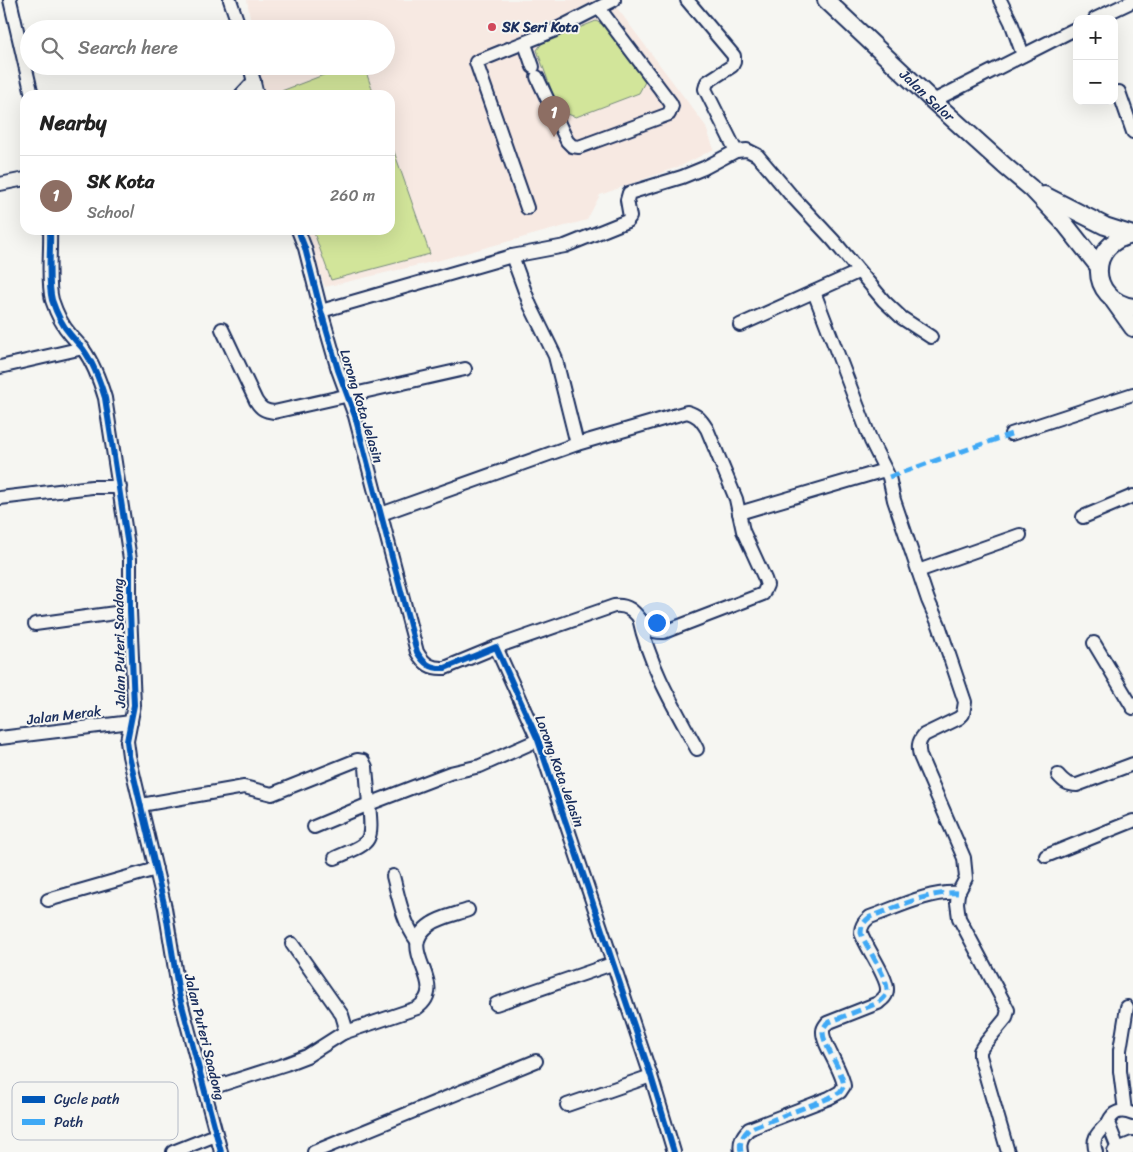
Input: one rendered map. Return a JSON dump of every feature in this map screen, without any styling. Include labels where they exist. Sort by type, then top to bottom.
[{"type":"main road","name":"Jalan Salor","points":[[826,0],[933,101],[1031,188],[1065,224],[1098,267]]},
{"type":"main road","name":"Jalan Salor","points":[[1031,188],[1105,226],[1133,235]]},
{"type":"main road","points":[[1133,235],[1122,237],[1106,248],[1098,267],[1104,290],[1133,328]]},
{"type":"main road","points":[[1112,299],[1123,305],[1133,307]]},
{"type":"street","points":[[10,0],[20,43]]},
{"type":"street","points":[[230,0],[237,20]]},
{"type":"street","points":[[527,208],[476,62],[525,44],[614,0]]},
{"type":"street","points":[[687,0],[734,56],[732,66],[707,82],[705,89],[736,151]]},
{"type":"street","points":[[1000,0],[1011,22],[1023,55]]},
{"type":"street","points":[[1104,15],[1133,2]]},
{"type":"street","points":[[525,44],[535,72],[567,141],[572,146],[579,147],[670,114],[672,106],[670,102],[599,8]]},
{"type":"street","points":[[933,101],[1073,30]]},
{"type":"street","points":[[27,75],[31,90]]},
{"type":"street","points":[[252,75],[255,90]]},
{"type":"street","points":[[246,90],[254,81]]},
{"type":"street","points":[[1119,92],[1133,132]]},
{"type":"street","points":[[320,311],[512,256],[565,246],[624,224],[630,218],[627,200],[629,193],[682,177],[736,151],[747,150],[757,155],[833,240],[884,301],[902,318],[931,337]]},
{"type":"street","points":[[0,184],[20,179]]},
{"type":"street","name":"Jalan Puteri Saadong","points":[[50,235],[50,287],[53,302],[69,334],[83,348],[100,381],[106,398],[130,559],[134,705],[127,741],[129,756],[165,908],[179,994],[221,1152]]},
{"type":"street","name":"Lorong Kota Jelasin","points":[[300,235],[306,248],[320,311],[338,370],[355,416],[417,652],[428,666],[445,668],[496,647],[538,740],[651,1076],[674,1152]]},
{"type":"street","points":[[512,256],[530,305],[555,356],[578,444]]},
{"type":"street","points":[[740,325],[858,272]]},
{"type":"street","points":[[814,292],[871,441],[885,470],[918,571],[939,625],[965,702],[963,714],[959,718],[924,735],[920,739],[918,747],[920,756],[964,858],[966,878],[958,893],[957,903],[962,925],[1008,1010],[1006,1018],[982,1046],[980,1051],[1008,1152]]},
{"type":"street","points":[[222,329],[256,401],[266,411],[274,412],[465,369]]},
{"type":"street","points":[[0,367],[83,348]]},
{"type":"street","points":[[1011,434],[1133,394]]},
{"type":"street","points":[[381,514],[578,444],[687,412],[701,418],[736,499],[743,531],[765,579],[767,585],[763,594],[664,632],[656,633],[649,629],[628,607],[623,605],[614,606],[496,647]]},
{"type":"street","points":[[739,513],[885,470]]},
{"type":"street","points":[[0,498],[92,487],[120,487]]},
{"type":"street","points":[[1083,517],[1133,496]]},
{"type":"street","points":[[918,571],[1020,535]]},
{"type":"street","points":[[35,624],[130,611]]},
{"type":"street","points":[[638,617],[644,642],[668,698],[697,749]]},
{"type":"street","points":[[1094,643],[1133,708]]},
{"type":"street","name":"Jalan Merak","points":[[0,738],[131,722]]},
{"type":"street","points":[[314,827],[450,773],[480,766],[538,740]]},
{"type":"street","points":[[141,805],[244,787],[272,794],[357,760],[363,761],[366,767],[371,827],[370,836],[365,844],[335,858]]},
{"type":"street","points":[[1058,775],[1070,785],[1077,785],[1133,764]]},
{"type":"street","points":[[1046,856],[1133,822]]},
{"type":"street","points":[[48,900],[156,869]]},
{"type":"street","points":[[393,876],[403,913],[417,941]]},
{"type":"street","points":[[741,1152],[742,1135],[749,1129],[829,1098],[840,1092],[844,1086],[843,1076],[826,1042],[823,1031],[826,1023],[878,1002],[885,998],[888,992],[886,980],[861,933],[861,927],[870,916],[944,892],[958,893]]},
{"type":"street","points":[[205,1090],[307,1056],[343,1033],[417,1008],[424,1003],[429,987],[416,950],[417,941],[431,924],[468,910]]},
{"type":"street","points":[[292,944],[342,1016],[345,1025],[343,1033]]},
{"type":"street","points":[[496,1004],[612,964]]},
{"type":"street","points":[[1096,1152],[1093,1141],[1095,1135],[1108,1123],[1111,1116],[1117,1112],[1129,1112],[1120,1070],[1120,1050],[1127,1007]]},
{"type":"street","points":[[314,1152],[536,1061]]},
{"type":"street","points":[[567,1105],[651,1076]]},
{"type":"street","points":[[1108,1123],[1122,1149]]},
{"type":"street","points":[[173,1152],[216,1135]]},
{"type":"shaded area","points":[[247,0],[611,0],[705,125],[714,149],[683,165],[600,195],[587,220],[440,260],[325,287],[306,235],[395,235],[395,90],[262,90],[260,75],[395,75],[395,20],[250,20]]},
{"type":"green space","points":[[596,21],[607,27],[646,80],[639,93],[576,117],[559,111],[537,50],[542,43]]},
{"type":"green space","points":[[323,75],[367,75],[372,90],[284,90]]},
{"type":"green space","points":[[395,154],[430,254],[331,280],[315,235],[395,235]]},
{"type":"marked path","points":[[889,477],[1011,434]]},
{"type":"marked path","points":[[741,1152],[740,1145],[742,1139],[749,1129],[829,1098],[840,1092],[844,1086],[840,1072],[826,1043],[824,1028],[827,1023],[878,1003],[887,992],[881,970],[861,933],[865,922],[870,917],[914,900],[936,894],[958,893]]},
{"type":"cycle path","points":[[50,235],[49,275],[52,300],[64,327],[83,349],[90,361],[99,379],[105,398],[130,559],[134,705],[127,741],[129,756],[165,908],[179,994],[221,1152]]},
{"type":"cycle path","points":[[300,235],[338,370],[355,416],[417,652],[428,665],[436,668],[445,668],[496,647],[538,740],[651,1076],[674,1152]]},
{"type":"place","name":"SK Seri Kota","points":[[492,27]]},
{"type":"place","name":"SK Kota","points":[[554,137]]}]
